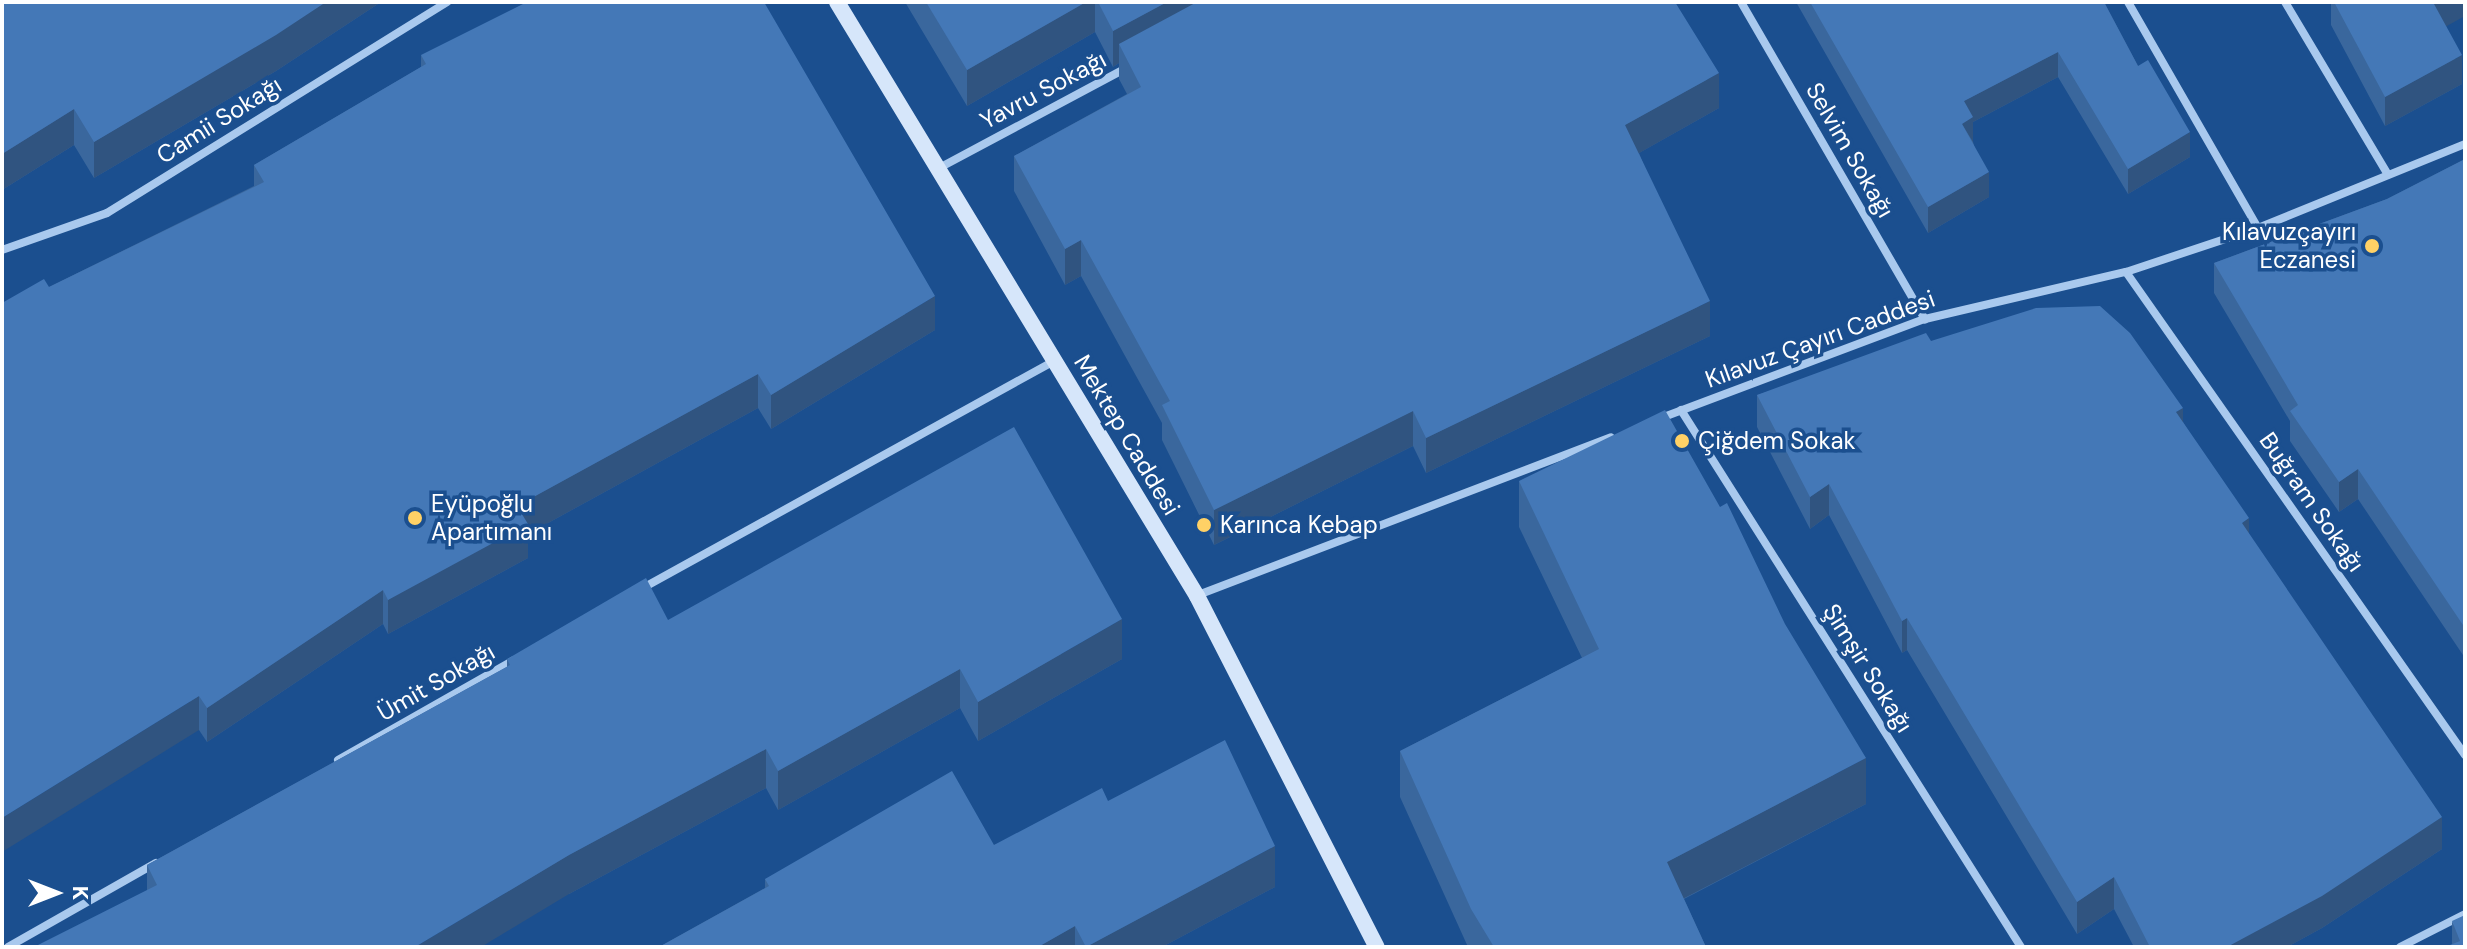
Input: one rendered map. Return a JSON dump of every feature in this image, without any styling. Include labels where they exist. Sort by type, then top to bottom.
[{"type":"street","name":"Camii Sokağı","points":[[2,250],[107,213],[447,2]]},
{"type":"street","name":"Mektep Caddesi","points":[[837,2],[941,167],[1197,596],[1370,945]]},
{"type":"street","name":"Selvim Sokağı","points":[[1741,2],[1925,319]]},
{"type":"street","points":[[2128,2],[2258,228]]},
{"type":"street","points":[[2285,2],[2388,175]]},
{"type":"street","name":"Yavru Sokağı","points":[[941,167],[1136,62]]},
{"type":"street","name":"Kılavuz Çayırı Caddesi","points":[[1652,422],[1925,319],[2126,272],[2258,228],[2465,144]]},
{"type":"street","name":"Buğram Sokağı","points":[[2126,272],[2465,755]]},
{"type":"street","points":[[634,593],[1054,361]]},
{"type":"street","name":"Şimşir Sokağı","points":[[1681,410],[2021,947]]},
{"type":"street","points":[[1197,596],[1623,433]]},
{"type":"street","name":"Ümit Sokağı","points":[[328,766],[522,656]]},
{"type":"street","points":[[8,947],[175,853]]},
{"type":"street","points":[[2400,947],[2465,914]]},
{"type":"building","points":[[2,2],[326,2],[276,35],[94,142],[74,109],[2,154]]},
{"type":"building","points":[[527,2],[764,2],[935,296],[771,395],[758,374],[517,506],[528,524],[388,600],[383,590],[207,708],[199,696],[2,818],[2,303],[44,279],[49,287],[264,182],[254,165],[426,64],[421,55]]},
{"type":"building","points":[[926,2],[1086,2],[967,70]]},
{"type":"building","points":[[1098,2],[1167,2],[1113,31]]},
{"type":"building","points":[[1197,2],[1675,2],[1719,73],[1625,125],[1710,301],[1426,438],[1413,411],[1214,510],[1162,405],[1170,401],[1081,240],[1065,249],[1014,156],[1141,87],[1119,44]]},
{"type":"building","points":[[1810,2],[2104,2],[2138,66],[2148,60],[2190,132],[2128,169],[2058,52],[1964,101],[1973,117],[1962,124],[1989,172],[1928,207]]},
{"type":"building","points":[[2334,2],[2438,2],[2434,4],[2462,55],[2385,97]]},
{"type":"building","points":[[2465,159],[2465,628],[2358,469],[2339,482],[2290,411],[2298,405],[2214,263],[2387,199]]},
{"type":"building","points":[[2100,306],[2130,333],[2183,408],[2176,412],[2249,518],[2242,523],[2442,817],[2322,896],[2227,947],[2150,947],[2114,877],[2077,902],[1907,618],[1902,621],[1829,484],[1810,497],[1757,395],[1926,333],[1931,341],[2036,308]]},
{"type":"building","points":[[1665,410],[1720,507],[1727,503],[1785,624],[1866,758],[1667,862],[1706,947],[1494,947],[1471,909],[1400,751],[1599,649],[1519,481]]},
{"type":"building","points":[[1014,427],[1122,619],[978,702],[960,669],[778,771],[766,749],[569,855],[415,947],[34,947],[157,885],[147,865],[510,665],[507,659],[646,578],[668,620]]},
{"type":"building","points":[[1225,740],[1275,846],[1086,947],[1075,926],[1038,947],[659,947],[769,886],[765,879],[952,771],[994,845],[1102,788],[1108,801]]},
{"type":"building","points":[[2465,915],[2465,947],[2445,947],[2460,941],[2452,921]]},
{"type":"place","name":"Kılavuzçayırı Eczanesi","points":[[2372,246]]},
{"type":"place","name":"Çiğdem Sokak","points":[[1682,441]]},
{"type":"place","name":"Eyüpoğlu Apartımanı","points":[[415,518]]},
{"type":"place","name":"Karınca Kebap","points":[[1204,525]]}]
